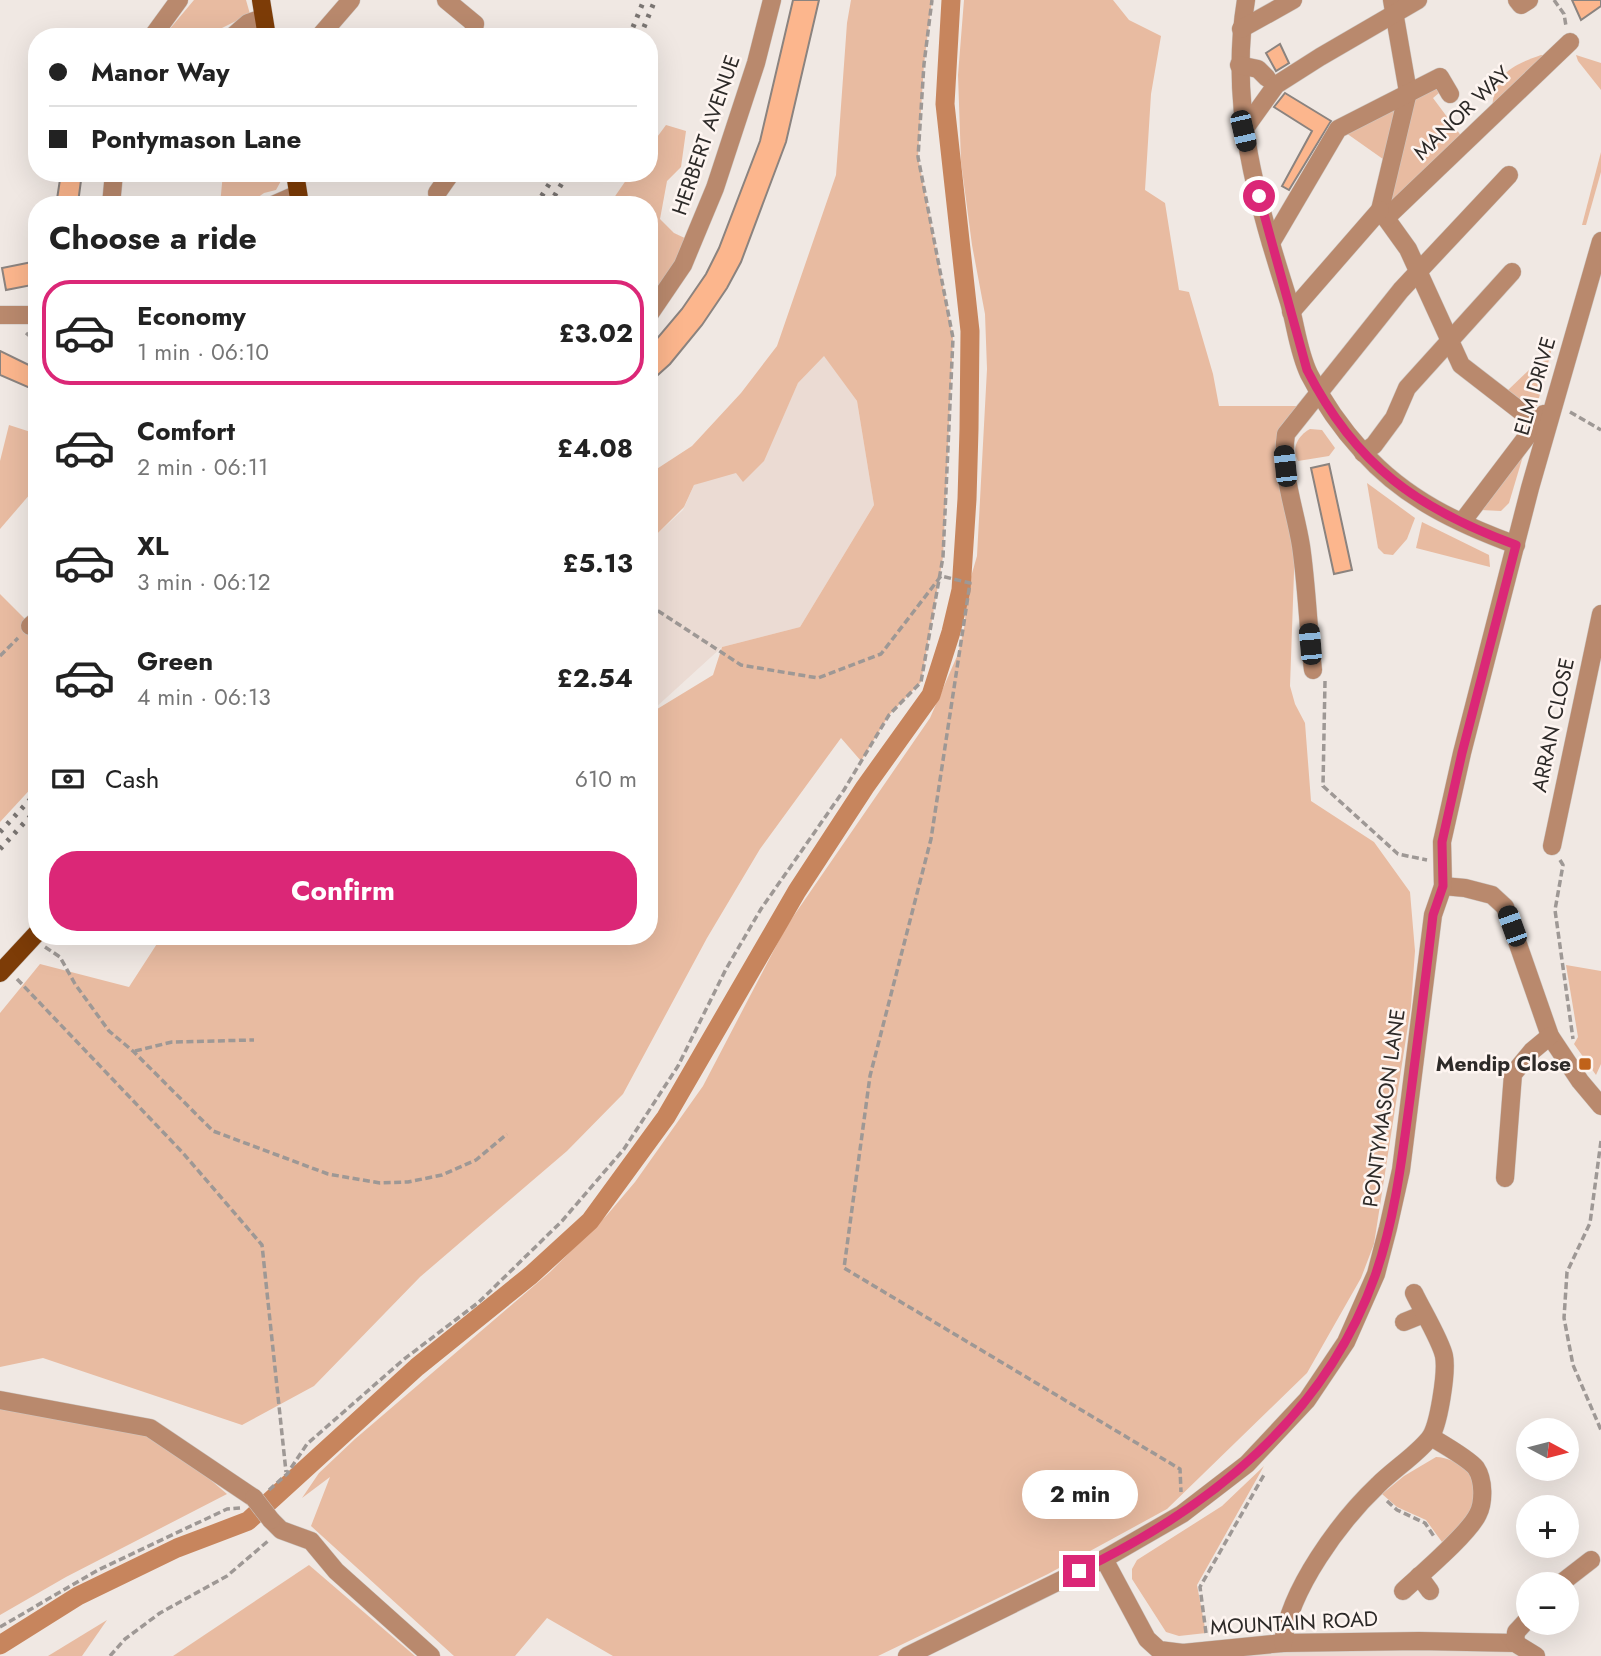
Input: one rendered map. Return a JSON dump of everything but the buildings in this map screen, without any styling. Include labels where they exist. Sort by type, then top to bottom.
[{"type":"main road","points":[[262,9],[265,28]]},
{"type":"main road","points":[[3,970],[28,943]]},
{"type":"street","points":[[159,28],[179,0]]},
{"type":"street","points":[[327,28],[351,0]]},
{"type":"street","points":[[446,0],[471,28]]},
{"type":"street","name":"HERBERT AVENUE","points":[[658,302],[683,265],[715,188],[756,62],[772,0]]},
{"type":"street","points":[[1246,0],[1239,65],[1243,131],[1256,153],[1271,243],[1302,354],[1319,394],[1363,453],[1416,499],[1472,529],[1516,545]]},
{"type":"street","points":[[1241,29],[1293,0]]},
{"type":"street","points":[[1243,131],[1276,85],[1394,7],[1418,0]]},
{"type":"street","points":[[1517,0],[1521,5],[1529,0]]},
{"type":"street","name":"MANOR WAY","points":[[1383,214],[1408,92],[1394,7]]},
{"type":"street","points":[[242,28],[262,9]]},
{"type":"street","name":"MANOR WAY","points":[[1292,312],[1383,214],[1570,42]]},
{"type":"street","points":[[1239,65],[1258,69],[1267,78]]},
{"type":"street","name":"MANOR WAY","points":[[1271,243],[1338,129],[1440,77],[1450,94]]},
{"type":"street","points":[[1313,670],[1301,545],[1286,480],[1283,452],[1286,434],[1419,270],[1509,175]]},
{"type":"street","points":[[437,193],[445,182]]},
{"type":"street","points":[[1383,214],[1408,249],[1419,270],[1461,365],[1536,423]]},
{"type":"street","name":"ELM DRIVE","points":[[1516,545],[1554,403],[1598,263],[1601,241]]},
{"type":"street","points":[[1363,453],[1374,444],[1394,418],[1407,388],[1512,272]]},
{"type":"street","points":[[0,315],[28,315]]},
{"type":"street","points":[[1462,523],[1536,423],[1554,403]]},
{"type":"street","name":"PONTYMASON LANE","points":[[906,1656],[1104,1559],[1182,1514],[1247,1464],[1307,1400],[1346,1342],[1376,1274],[1401,1170],[1433,915],[1443,886],[1442,842],[1462,753],[1516,545]]},
{"type":"street","name":"ARRAN CLOSE","points":[[1552,846],[1601,614]]},
{"type":"street","points":[[1443,886],[1492,895],[1505,907],[1550,1035],[1580,1081],[1601,1106]]},
{"type":"street","points":[[1505,1178],[1513,1074],[1550,1035]]},
{"type":"street","points":[[1283,1643],[1285,1627],[1297,1594],[1346,1517],[1431,1437],[1442,1400],[1444,1356],[1414,1293]]},
{"type":"street","points":[[1404,1322],[1424,1314]]},
{"type":"street","points":[[0,1400],[150,1428],[256,1499],[276,1525],[311,1541],[336,1571],[431,1656]]},
{"type":"street","points":[[1403,1591],[1477,1517],[1483,1500],[1475,1468],[1431,1437]]},
{"type":"street","name":"MOUNTAIN ROAD","points":[[1104,1559],[1147,1639],[1159,1650],[1183,1653],[1283,1643],[1515,1643]]},
{"type":"street","points":[[1576,1572],[1591,1560]]},
{"type":"street","points":[[1419,1576],[1430,1591]]},
{"type":"street","points":[[1516,1632],[1515,1643],[1535,1656]]},
{"type":"path","points":[[0,1627],[98,1570],[227,1509],[256,1499],[287,1474],[307,1444],[403,1360],[488,1293],[562,1221],[624,1149],[678,1066],[726,969],[761,909],[844,790],[889,715],[921,682],[941,576],[953,338],[918,158],[924,64],[932,0]]},
{"type":"path","points":[[1554,0],[1564,14],[1570,42]]},
{"type":"path","points":[[1554,403],[1601,430]]},
{"type":"path","points":[[941,576],[970,583],[931,839],[870,1076],[844,1268],[1180,1469],[1182,1514]]},
{"type":"path","points":[[658,610],[741,665],[818,678],[881,654],[941,576]]},
{"type":"path","points":[[0,656],[28,629]]},
{"type":"path","points":[[1313,670],[1325,681],[1323,786],[1398,854],[1442,864]]},
{"type":"path","points":[[1552,846],[1563,865],[1555,910],[1574,1037],[1563,1055]]},
{"type":"path","points":[[46,945],[60,957],[75,984],[109,1031],[213,1130],[328,1174],[380,1183],[408,1182],[442,1175],[477,1160],[507,1134]]},
{"type":"path","points":[[3,970],[183,1153],[262,1245],[287,1474]]},
{"type":"path","points":[[134,1052],[172,1042],[254,1040]]},
{"type":"path","points":[[1601,1141],[1590,1223],[1567,1272],[1564,1318],[1573,1365],[1601,1430]]},
{"type":"path","points":[[1208,1649],[1200,1587],[1267,1469]]},
{"type":"path","points":[[1373,1490],[1397,1510],[1425,1523],[1445,1551]]},
{"type":"path","points":[[110,1656],[125,1639],[160,1613],[227,1576],[276,1525]]},
{"type":"shaded area","points":[[194,0],[246,0],[250,14],[222,28],[171,28]]},
{"type":"shaded area","points":[[851,0],[932,0],[924,64],[918,157],[953,338],[943,557],[921,682],[889,715],[861,761],[841,738],[760,849],[707,938],[623,1094],[567,1151],[420,1277],[314,1386],[242,1425],[43,1358],[0,1367],[0,1013],[40,964],[129,987],[156,945],[658,945],[658,709],[713,675],[722,647],[800,627],[874,505],[857,401],[824,356],[798,383],[764,461],[743,482],[736,473],[694,485],[684,507],[658,533],[658,468],[692,446],[741,393],[777,346],[836,175]]},
{"type":"shaded area","points":[[964,0],[1113,0],[1129,20],[1161,36],[1151,94],[1145,190],[1165,203],[1179,290],[1189,292],[1213,374],[1219,406],[1299,406],[1282,424],[1275,449],[1295,544],[1290,686],[1295,704],[1305,723],[1311,801],[1374,842],[1410,892],[1415,951],[1411,1006],[1374,1244],[1361,1278],[1307,1373],[1167,1509],[1048,1574],[878,1656],[613,1656],[547,1618],[515,1656],[454,1656],[311,1526],[330,1477],[302,1498],[319,1473],[355,1439],[550,1272],[607,1215],[635,1182],[703,1086],[786,927],[930,718],[958,654],[965,624],[966,594],[977,556],[987,369],[985,314],[961,162],[958,75]]},
{"type":"shaded area","points":[[1541,55],[1556,55],[1492,108],[1497,87],[1506,73]]},
{"type":"shaded area","points":[[1576,55],[1601,63],[1601,90],[1578,61]]},
{"type":"shaded area","points":[[1446,87],[1433,98],[1465,141],[1386,218],[1390,164],[1339,128],[1408,92]]},
{"type":"shaded area","points":[[666,125],[686,131],[681,167],[667,181],[660,219],[674,233],[689,240],[658,288],[658,196],[615,196],[625,182],[658,182],[658,136]]},
{"type":"shaded area","points":[[1601,152],[1601,172],[1586,225],[1582,225]]},
{"type":"shaded area","points":[[222,182],[280,182],[276,190],[260,196],[221,196]]},
{"type":"shaded area","points":[[1552,348],[1534,417],[1506,392]]},
{"type":"shaded area","points":[[824,355],[857,401],[874,505],[800,627],[722,647],[658,705],[658,533],[683,510],[694,485],[763,461],[798,383]]},
{"type":"shaded area","points":[[9,425],[28,431],[28,496],[0,529],[0,461]]},
{"type":"shaded area","points":[[1310,429],[1322,430],[1335,448],[1329,456],[1298,461],[1295,451],[1297,442]]},
{"type":"shaded area","points":[[1529,436],[1509,503],[1501,511],[1481,510]]},
{"type":"shaded area","points":[[1367,483],[1415,518],[1407,539],[1393,555],[1384,554],[1378,548]]},
{"type":"shaded area","points":[[1422,522],[1489,555],[1490,567],[1416,548]]},
{"type":"shaded area","points":[[0,594],[28,622],[28,792],[0,822]]},
{"type":"shaded area","points":[[1566,965],[1601,971],[1601,1064],[1596,1075],[1574,1044],[1578,1037]]},
{"type":"shaded area","points":[[0,1400],[149,1427],[227,1494],[66,1577],[0,1615]]},
{"type":"shaded area","points":[[1436,1457],[1453,1461],[1467,1471],[1475,1486],[1476,1495],[1469,1515],[1442,1542],[1426,1520],[1397,1507],[1382,1494],[1404,1476]]},
{"type":"shaded area","points":[[1264,1466],[1197,1585],[1206,1633],[1179,1636],[1166,1632],[1132,1579],[1132,1569],[1137,1560],[1222,1506]]},
{"type":"shaded area","points":[[309,1565],[415,1656],[173,1656]]},
{"type":"shaded area","points":[[107,1620],[82,1656],[48,1656]]},
{"type":"shaded area","points":[[1515,1643],[1535,1656],[1173,1656],[1183,1653]]},
{"type":"waterway","points":[[0,1645],[78,1596],[177,1548],[248,1521],[417,1367],[531,1275],[590,1221],[666,1117],[797,891],[865,787],[931,695],[961,590],[967,499],[970,331],[945,104],[951,0]]},
{"type":"railway","points":[[633,28],[644,0]]},
{"type":"railway","points":[[644,28],[655,0]]},
{"type":"railway","points":[[542,196],[550,182]]},
{"type":"railway","points":[[554,196],[563,182]]},
{"type":"railway","points":[[0,832],[28,802]]},
{"type":"railway","points":[[0,849],[28,819]]},
{"type":"place","name":"Mendip Close","points":[[1585,1064]]},
{"type":"route","points":[[1079,1571],[1182,1514],[1247,1464],[1307,1400],[1346,1342],[1365,1301],[1376,1274],[1401,1170],[1433,915],[1443,886],[1442,842],[1462,753],[1516,545],[1472,529],[1416,499],[1363,453],[1339,423],[1319,394],[1307,370],[1259,196]]}]
